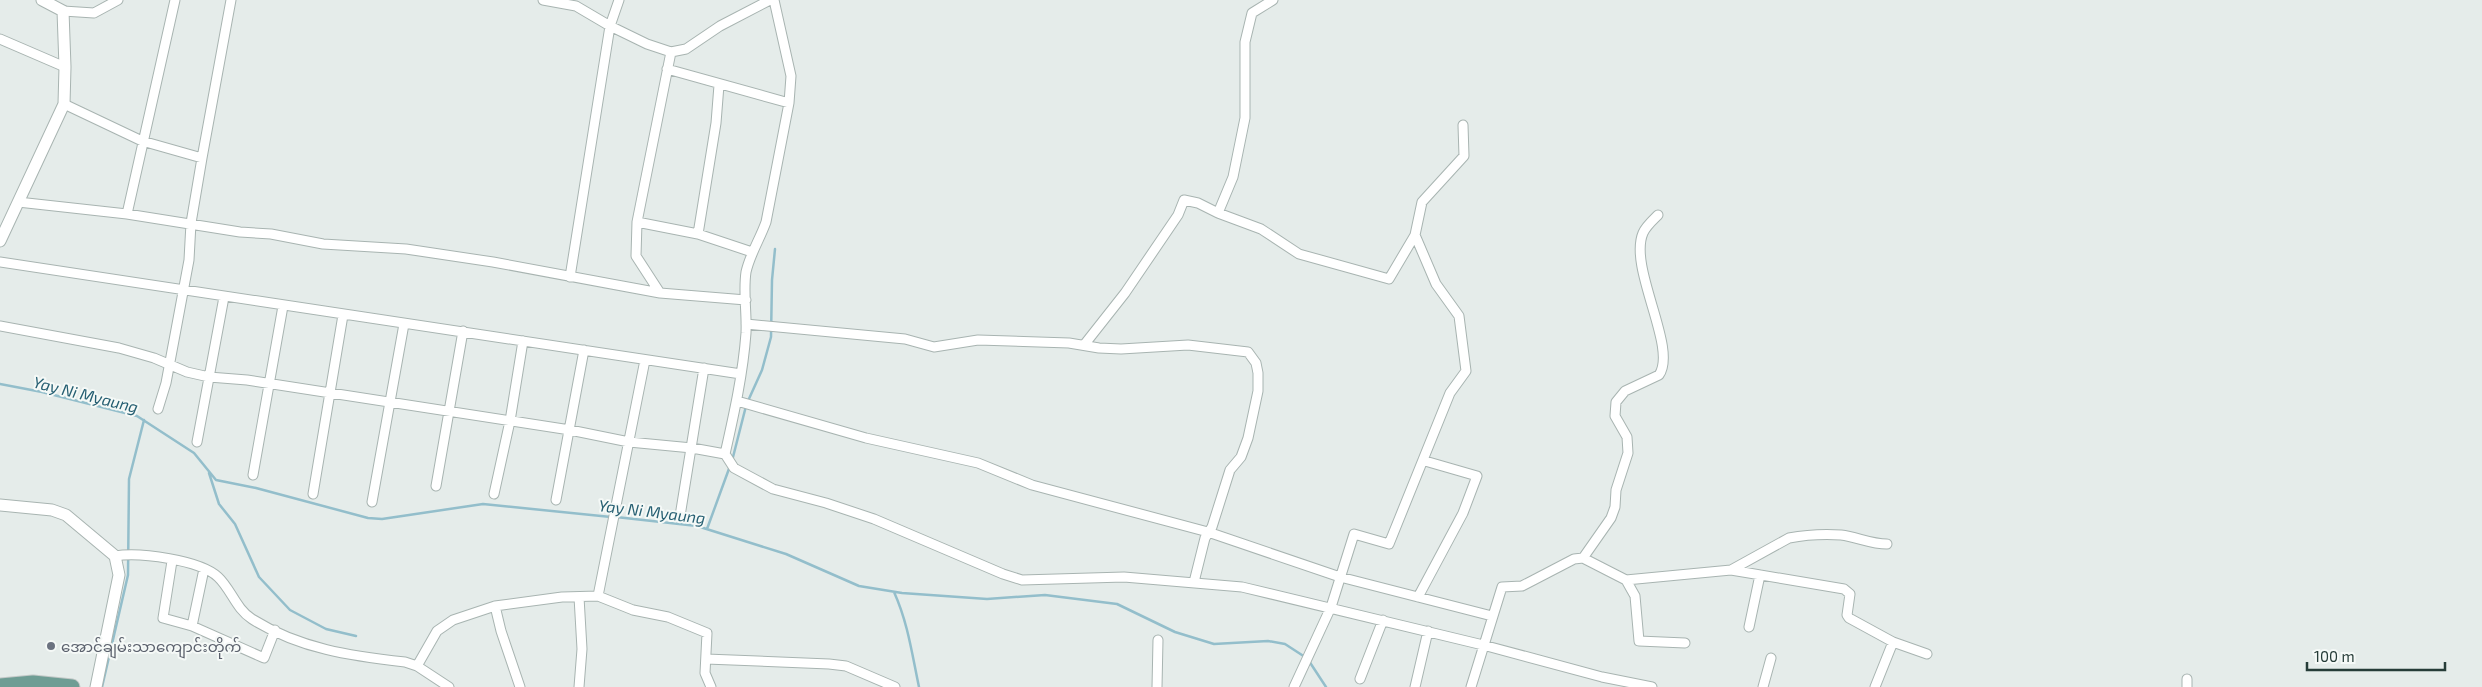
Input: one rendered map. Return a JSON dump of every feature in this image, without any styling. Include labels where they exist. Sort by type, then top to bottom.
[{"type":"main road","points":[[3,686],[48,685],[72,687]]},
{"type":"street","points":[[42,0],[63,11],[94,12],[118,0]]},
{"type":"street","points":[[127,214],[174,0]]},
{"type":"street","points":[[158,409],[169,366],[189,260],[191,223],[232,0]]},
{"type":"street","points":[[543,0],[576,6],[610,26],[647,44],[671,52],[686,49],[720,26],[770,0]]},
{"type":"street","points":[[570,276],[610,26],[619,0]]},
{"type":"street","points":[[774,0],[789,60],[791,76],[789,103],[766,222],[760,239],[752,252],[746,273],[746,324],[742,374],[725,454],[734,468],[773,489],[826,503],[874,519],[1003,574],[1022,580],[1124,577],[1242,587],[1428,631],[1602,677],[1652,687]]},
{"type":"street","points":[[1218,213],[1234,177],[1245,118],[1245,42],[1252,12],[1273,0]]},
{"type":"street","points":[[0,241],[64,104],[63,11]]},
{"type":"street","points":[[0,39],[65,67]]},
{"type":"street","points":[[660,293],[636,256],[637,222],[671,52]]},
{"type":"street","points":[[667,69],[718,85],[789,103]]},
{"type":"street","points":[[698,234],[716,123],[718,85]]},
{"type":"street","points":[[64,104],[142,141],[202,158]]},
{"type":"street","points":[[1084,345],[1136,277],[1178,215],[1184,200],[1198,203],[1218,213],[1261,229],[1299,254],[1389,279],[1415,235],[1422,202],[1464,156],[1463,125]]},
{"type":"street","points":[[18,202],[127,214],[240,232],[271,234],[323,244],[406,249],[660,293],[746,300]]},
{"type":"street","points":[[1583,558],[1611,518],[1615,507],[1616,490],[1628,454],[1627,437],[1615,416],[1616,402],[1625,391],[1659,375],[1663,366],[1662,349],[1640,255],[1643,233],[1658,215]]},
{"type":"street","points":[[637,222],[698,234],[752,252]]},
{"type":"street","points":[[1294,687],[1331,607],[1354,534],[1389,544],[1450,393],[1466,371],[1459,316],[1436,284],[1415,235]]},
{"type":"street","points":[[0,262],[742,374]]},
{"type":"street","points":[[197,442],[224,297]]},
{"type":"street","points":[[253,475],[283,306]]},
{"type":"street","points":[[313,494],[343,314]]},
{"type":"street","points":[[372,502],[404,324]]},
{"type":"street","points":[[746,324],[905,339],[934,348],[978,340],[1069,343],[1121,349],[1188,345],[1248,352],[1252,356],[1258,373],[1258,391],[1248,438],[1241,457],[1230,470],[1212,527],[1208,532],[1194,582]]},
{"type":"street","points":[[0,326],[119,348],[154,358],[169,366],[209,377],[269,384],[329,395],[570,430],[629,442],[692,448],[725,454]]},
{"type":"street","points":[[436,486],[463,331]]},
{"type":"street","points":[[494,494],[510,421],[523,341]]},
{"type":"street","points":[[556,500],[584,350]]},
{"type":"street","points":[[598,596],[645,360]]},
{"type":"street","points":[[680,516],[704,368]]},
{"type":"street","points":[[737,401],[866,438],[978,463],[1032,485],[1208,532],[1340,577],[1492,616]]},
{"type":"street","points":[[1418,597],[1463,513],[1477,476],[1424,460]]},
{"type":"street","points":[[0,505],[52,510],[66,515],[125,554],[186,562],[204,569],[218,577],[245,613],[275,630],[328,652],[405,662],[417,666],[449,687]]},
{"type":"street","points":[[1731,570],[1789,538],[1800,536],[1841,536],[1871,544],[1887,544]]},
{"type":"street","points":[[96,687],[125,554]]},
{"type":"street","points":[[1471,687],[1502,587],[1522,586],[1544,576],[1565,562],[1583,558],[1626,580],[1731,570],[1848,591],[1850,594],[1847,614],[1849,618],[1893,642],[1927,654]]},
{"type":"street","points":[[172,561],[163,618],[192,626],[264,658],[275,630]]},
{"type":"street","points":[[192,626],[204,569]]},
{"type":"street","points":[[1749,627],[1760,575]]},
{"type":"street","points":[[1626,580],[1635,596],[1639,641],[1685,643]]},
{"type":"street","points":[[417,666],[437,631],[445,624],[496,606],[598,596],[633,610],[668,616],[707,633],[705,673],[711,687]]},
{"type":"street","points":[[579,597],[582,649],[579,687]]},
{"type":"street","points":[[496,606],[501,631],[520,687]]},
{"type":"street","points":[[1360,679],[1383,620]]},
{"type":"street","points":[[1415,687],[1428,631]]},
{"type":"street","points":[[1157,687],[1158,640]]},
{"type":"street","points":[[1875,687],[1893,642]]},
{"type":"street","points":[[706,658],[846,666],[895,687]]},
{"type":"street","points":[[1763,687],[1771,658]]},
{"type":"waterway","points":[[748,401],[762,370],[771,337],[772,280],[775,249]]},
{"type":"waterway","name":"Yay Ni Myaung","points":[[0,384],[42,392],[137,416],[194,453],[216,480],[256,488],[368,518],[382,519],[483,504],[611,517]]},
{"type":"waterway","points":[[732,461],[746,406]]},
{"type":"waterway","points":[[102,687],[128,575],[129,479],[144,420]]},
{"type":"waterway","points":[[707,529],[730,466]]},
{"type":"waterway","points":[[209,473],[219,504],[235,524],[259,577],[290,610],[326,629],[356,636]]},
{"type":"waterway","name":"Yay Ni Myaung","points":[[616,517],[697,526],[786,554],[859,586],[902,593],[987,599],[1045,595],[1117,604],[1175,632],[1214,644],[1268,641],[1285,644],[1305,657]]},
{"type":"waterway","points":[[894,592],[906,627],[919,687]]},
{"type":"waterway","name":"Yay Ni Myaung","points":[[1309,661],[1326,687]]},
{"type":"place","name":"အောင်ချမ်းသာကျောင်းတိုက်","points":[[51,646]]}]
